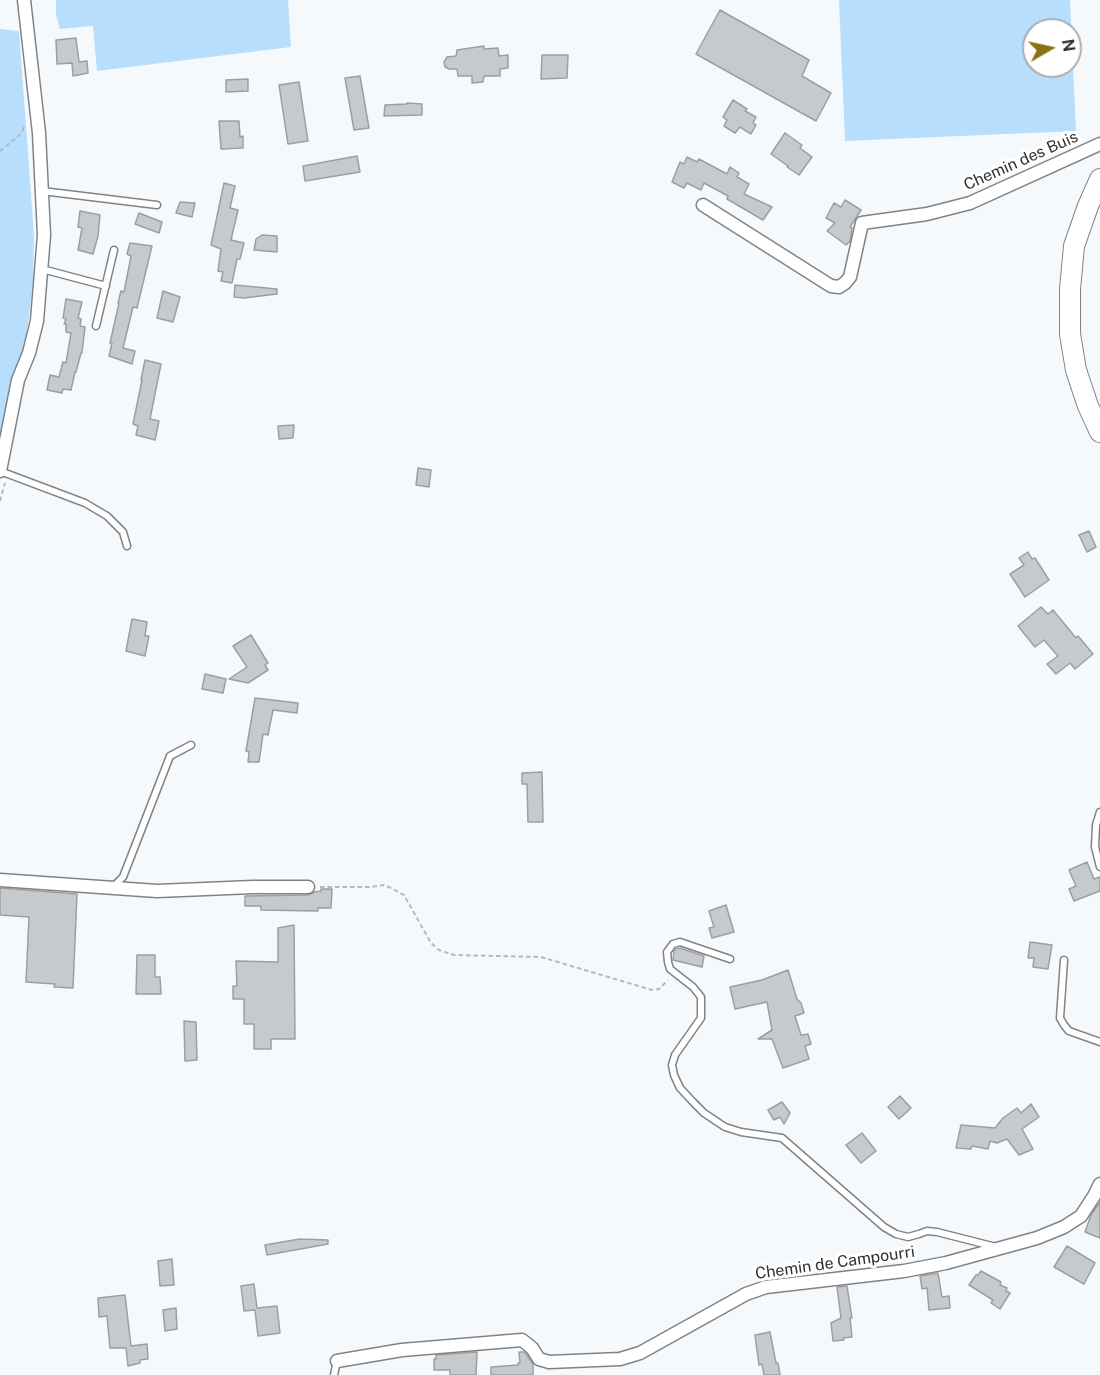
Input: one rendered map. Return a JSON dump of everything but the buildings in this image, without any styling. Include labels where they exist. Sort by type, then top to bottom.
[{"type":"main road","points":[[1100,179],[1074,246],[1070,289],[1070,334],[1076,370],[1088,406],[1100,432]]},
{"type":"street","points":[[0,471],[18,380],[29,353],[37,321],[44,236],[39,133],[24,0]]},
{"type":"street","name":"Chemin des Buis","points":[[703,206],[831,286],[839,287],[850,278],[862,224],[927,214],[970,203],[1100,144]]},
{"type":"street","points":[[0,880],[157,891],[308,887]]},
{"type":"street","name":"Chemin de Campourri","points":[[337,1361],[402,1350],[522,1340],[532,1348],[539,1359],[549,1362],[620,1359],[640,1353],[746,1294],[766,1287],[903,1271],[946,1263],[1037,1238],[1064,1227],[1081,1216],[1100,1184]]},
{"type":"lane","points":[[42,191],[157,205]]},
{"type":"lane","points":[[96,326],[114,250]]},
{"type":"lane","points":[[41,268],[106,286]]},
{"type":"lane","points":[[0,471],[85,503],[107,516],[123,532],[127,546]]},
{"type":"lane","points":[[113,887],[123,877],[170,756],[191,745]]},
{"type":"lane","points":[[1100,812],[1096,825],[1095,847],[1100,867]]},
{"type":"lane","points":[[730,959],[680,942],[673,944],[667,952],[670,969],[693,987],[701,997],[701,1018],[675,1055],[672,1065],[681,1088],[704,1113],[725,1127],[741,1132],[782,1138],[884,1227],[896,1234],[908,1237],[927,1231],[937,1232],[999,1248]]},
{"type":"lane","points":[[1064,960],[1060,1018],[1069,1031],[1100,1042]]},
{"type":"lane","name":"Chemin de Campourri","points":[[334,1375],[337,1361]]},
{"type":"path","points":[[0,150],[22,133],[26,125]]},
{"type":"path","points":[[308,887],[384,885],[391,888],[404,896],[431,943],[439,950],[454,955],[541,957],[651,990],[659,989],[675,972]]},
{"type":"shaded area","points":[[56,0],[288,0],[291,47],[97,71],[93,26],[60,29],[56,15]]},
{"type":"shaded area","points":[[839,0],[1070,0],[1071,18],[1022,18],[1022,78],[1074,78],[1076,131],[845,141]]},
{"type":"shaded area","points":[[0,29],[19,31],[34,235],[33,281],[28,325],[0,461]]}]
